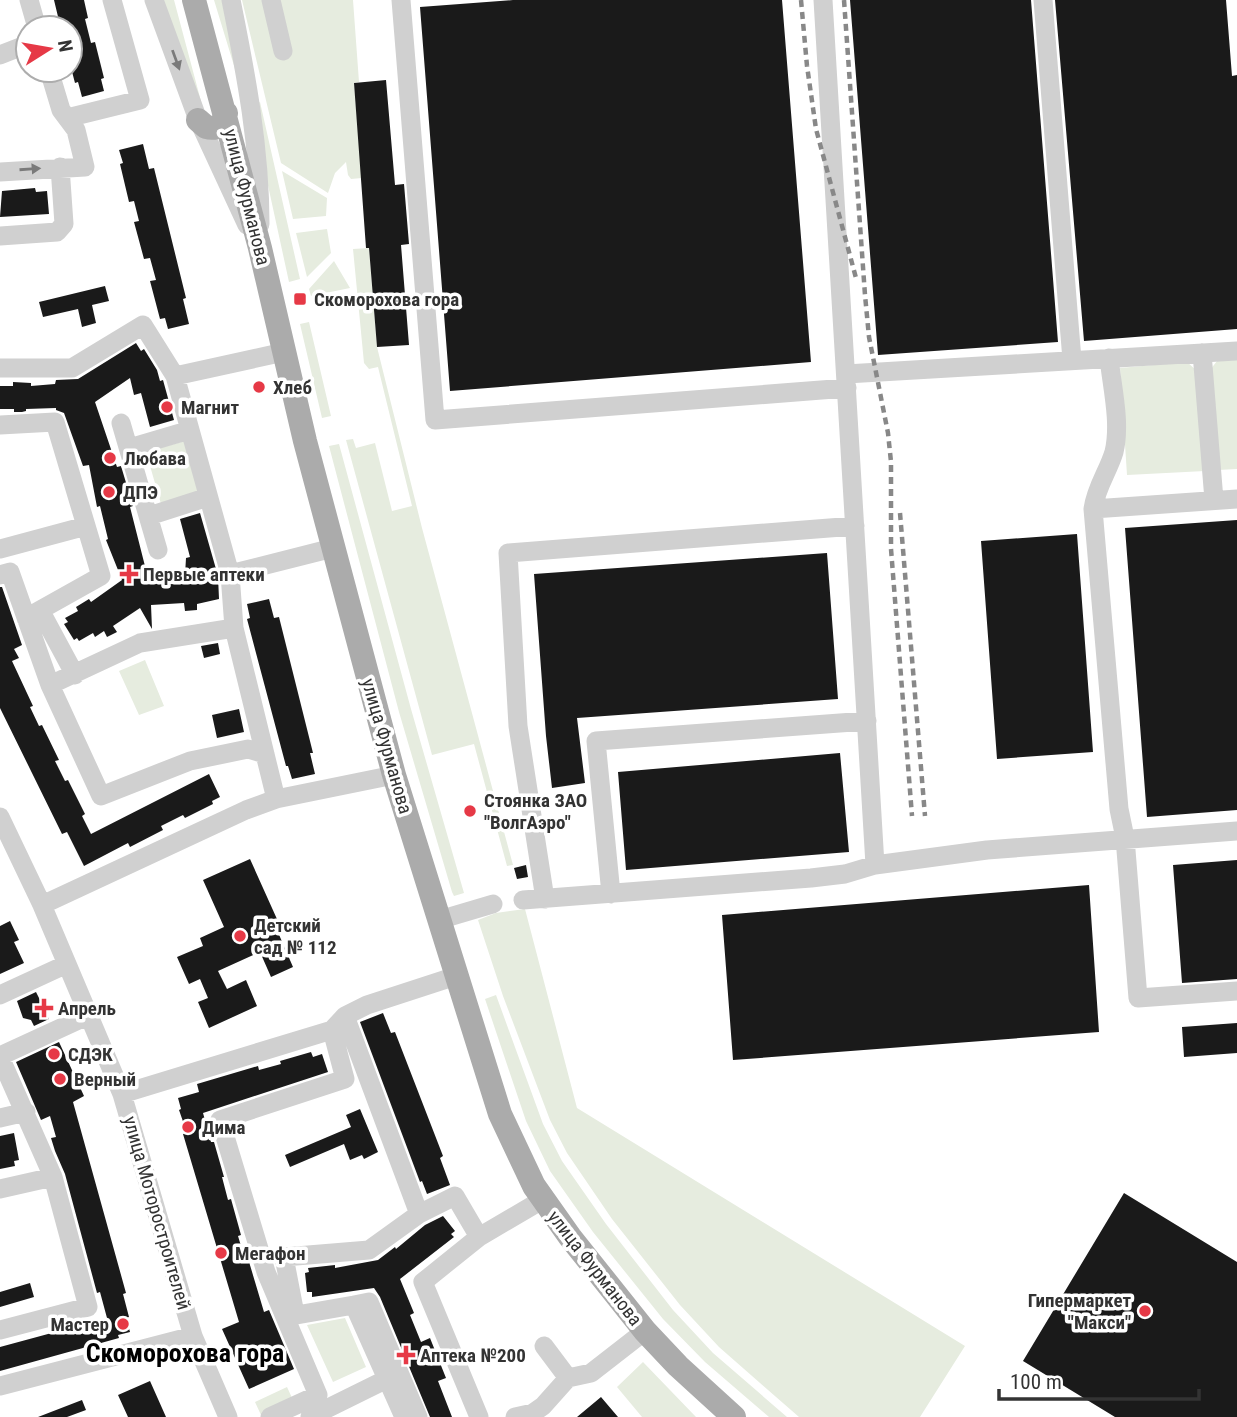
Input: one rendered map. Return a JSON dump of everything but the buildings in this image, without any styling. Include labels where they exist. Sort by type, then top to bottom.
[{"type":"main road","name":"улица Фурманова","points":[[194,0],[226,114],[333,548],[394,775],[500,1114],[519,1158],[542,1200],[645,1331],[678,1366],[734,1417]]},
{"type":"main road","points":[[198,120],[206,127],[215,128],[226,114]]},
{"type":"street","points":[[67,118],[140,100],[112,0]]},
{"type":"street","points":[[154,0],[198,120],[239,210],[260,248]]},
{"type":"street","points":[[231,0],[251,110],[260,193],[260,248]]},
{"type":"street","points":[[271,0],[283,51]]},
{"type":"street","points":[[401,0],[435,420],[1072,360],[1237,351]]},
{"type":"street","points":[[823,0],[875,865]]},
{"type":"street","points":[[1043,0],[1072,360]]},
{"type":"street","points":[[0,172],[85,167],[76,130],[61,110],[53,84]]},
{"type":"street","points":[[226,114],[232,121],[242,121],[249,116],[251,110]]},
{"type":"street","points":[[0,236],[57,233],[64,224],[60,167]]},
{"type":"street","points":[[0,368],[72,368],[143,325],[175,376],[230,574],[234,628],[276,799]]},
{"type":"street","points":[[175,376],[285,352]]},
{"type":"street","points":[[1202,353],[1214,500]]},
{"type":"street","points":[[1109,358],[1116,433],[1113,453],[1095,492],[1093,509],[1138,998],[1237,991]]},
{"type":"street","points":[[0,425],[55,422],[101,576],[33,614]]},
{"type":"street","points":[[121,423],[158,551]]},
{"type":"street","points":[[129,448],[190,430]]},
{"type":"street","points":[[149,516],[208,497]]},
{"type":"street","points":[[1093,509],[1237,499]]},
{"type":"street","points":[[0,549],[86,526]]},
{"type":"street","points":[[545,899],[518,726],[508,553],[855,526]]},
{"type":"street","points":[[230,574],[333,548]]},
{"type":"street","points":[[0,575],[10,572],[33,614],[75,674]]},
{"type":"street","points":[[33,614],[50,685],[101,796],[190,761],[248,749],[265,754]]},
{"type":"street","points":[[50,685],[140,643],[234,628]]},
{"type":"street","points":[[611,894],[596,741],[867,721]]},
{"type":"street","points":[[42,905],[246,810],[276,799],[394,775]]},
{"type":"street","name":"улица Моторостроителей","points":[[0,817],[42,905],[122,1094],[193,1336],[228,1417]]},
{"type":"street","points":[[523,900],[834,875],[875,865],[987,850],[1237,831]]},
{"type":"street","points":[[439,920],[494,904]]},
{"type":"street","points":[[0,995],[67,964]]},
{"type":"street","points":[[122,1094],[338,1023],[367,1006],[456,976]]},
{"type":"street","points":[[0,1330],[88,1307],[53,1177],[0,1057],[89,1016]]},
{"type":"street","points":[[338,1023],[419,1214]]},
{"type":"street","points":[[308,1412],[318,1395],[290,1316],[266,1272],[220,1120],[345,1079],[338,1023]]},
{"type":"street","points":[[0,1118],[26,1112]]},
{"type":"street","points":[[0,1189],[53,1177]]},
{"type":"street","points":[[290,1316],[284,1257],[369,1250],[419,1214],[455,1196],[479,1237]]},
{"type":"street","points":[[479,1417],[423,1282],[479,1237],[542,1200]]},
{"type":"street","points":[[290,1316],[369,1302],[418,1417]]},
{"type":"street","points":[[354,1305],[404,1417]]},
{"type":"street","points":[[515,1417],[547,1412],[568,1378],[591,1373],[645,1331]]},
{"type":"street","points":[[0,1385],[193,1336]]},
{"type":"street","points":[[544,1346],[568,1378]]},
{"type":"street","points":[[270,1417],[308,1412],[387,1379]]},
{"type":"shaded area","points":[[162,0],[174,0],[202,105]]},
{"type":"shaded area","points":[[214,0],[222,0],[242,92]]},
{"type":"shaded area","points":[[242,0],[353,0],[359,82],[354,83],[362,178],[351,179],[346,162],[335,173],[328,193],[281,163]]},
{"type":"shaded area","points":[[260,102],[300,279],[289,282],[264,167]]},
{"type":"shaded area","points":[[282,171],[327,198],[326,216],[293,219]]},
{"type":"shaded area","points":[[327,229],[331,253],[307,277],[296,233]]},
{"type":"shaded area","points":[[369,248],[377,347],[422,528],[513,865],[507,866],[474,744],[432,755],[346,440],[353,439],[356,448],[375,443],[392,511],[412,506],[378,367],[369,369],[364,363],[353,249]]},
{"type":"shaded area","points":[[334,261],[350,288],[311,296],[309,289]]},
{"type":"shaded area","points":[[309,322],[331,416],[322,418],[300,324]]},
{"type":"shaded area","points":[[1237,360],[1237,469],[1218,470],[1210,370],[1217,361]]},
{"type":"shaded area","points":[[1187,362],[1197,371],[1205,471],[1127,475],[1120,368]]},
{"type":"shaded area","points":[[185,441],[200,493],[161,504],[146,452]]},
{"type":"shaded area","points":[[339,444],[464,893],[454,896],[399,712],[329,446]]},
{"type":"shaded area","points":[[145,660],[164,706],[139,715],[119,671]]},
{"type":"shaded area","points":[[525,909],[577,1108],[965,1346],[920,1417],[799,1417],[719,1347],[680,1305],[612,1219],[567,1153],[550,1120],[503,996],[478,920],[496,913]]},
{"type":"shaded area","points":[[496,995],[543,1124],[562,1161],[606,1224],[673,1310],[713,1353],[787,1417],[769,1417],[705,1362],[663,1319],[593,1232],[550,1171],[526,1121],[485,999]]},
{"type":"shaded area","points":[[345,1318],[366,1367],[333,1382],[307,1325]]},
{"type":"shaded area","points":[[643,1362],[696,1417],[642,1417],[617,1387]]},
{"type":"shaded area","points":[[287,1387],[293,1400],[261,1415],[255,1402]]},
{"type":"railway","points":[[801,0],[816,129],[856,278]]},
{"type":"railway","points":[[844,0],[869,337],[891,462],[891,549],[912,816]]},
{"type":"railway","points":[[900,513],[925,816]]},
{"type":"place","name":"Скоморохова гора","points":[[300,299]]},
{"type":"place","name":"Хлеб","points":[[259,387]]},
{"type":"place","name":"Магнит","points":[[167,407]]},
{"type":"place","name":"Любава","points":[[110,458]]},
{"type":"place","name":"ДПЭ","points":[[109,492]]},
{"type":"place","name":"Первые аптеки","points":[[129,574]]},
{"type":"place","name":"Стоянка ЗАО \"ВолгАэро\"","points":[[470,811]]},
{"type":"place","name":"Детский сад № 112","points":[[240,936]]},
{"type":"place","name":"Апрель","points":[[44,1008]]},
{"type":"place","name":"СДЭК","points":[[54,1054]]},
{"type":"place","name":"Верный","points":[[60,1079]]},
{"type":"place","name":"Дима","points":[[188,1127]]},
{"type":"place","name":"Мегафон","points":[[221,1253]]},
{"type":"place","name":"Гипермаркет \"Макси\"","points":[[1145,1311]]},
{"type":"place","name":"Мастер","points":[[123,1324]]},
{"type":"place","name":"Аптека №200","points":[[406,1355]]},
{"type":"district","name":"Скоморохова гора","points":[[185,1353]]}]
